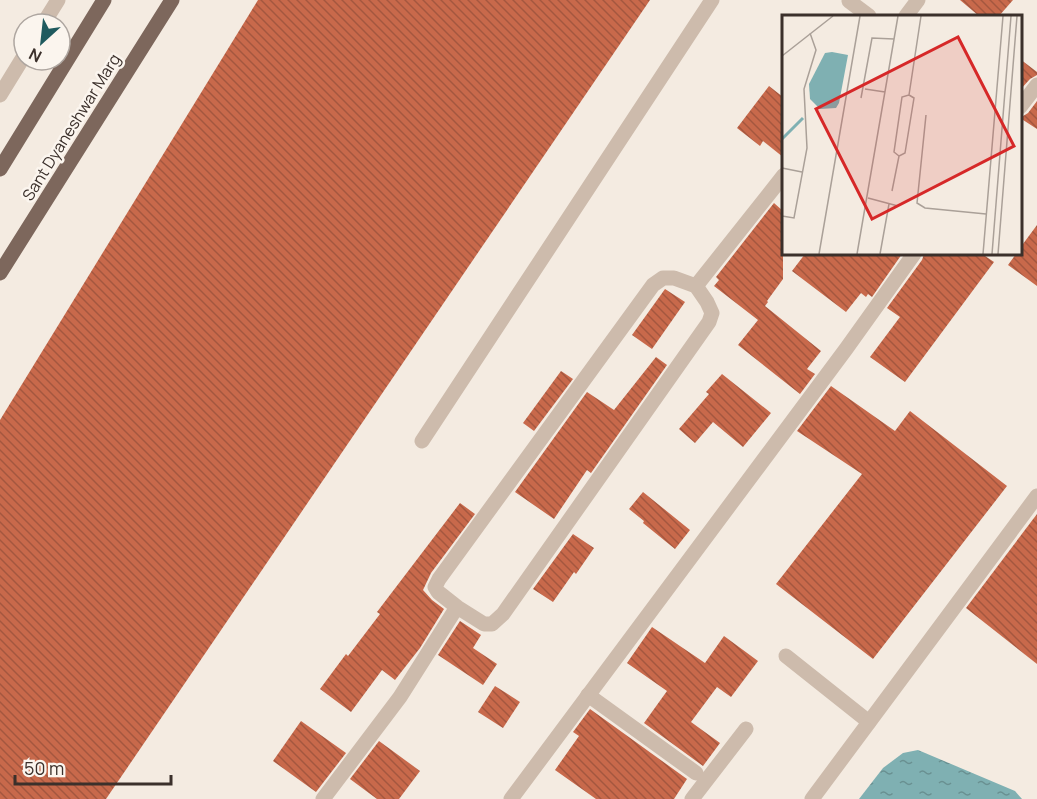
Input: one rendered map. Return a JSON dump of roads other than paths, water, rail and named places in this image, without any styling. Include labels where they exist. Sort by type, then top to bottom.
[{"type":"main road","points":[[0,169],[104,0]]},
{"type":"main road","name":"Sant Dyaneshwar Marg","points":[[0,273],[172,0]]},
{"type":"street","points":[[422,441],[712,0]]},
{"type":"street","points":[[907,15],[918,0]]},
{"type":"street","points":[[849,1],[867,15]]},
{"type":"street","points":[[0,95],[14,72]]},
{"type":"street","points":[[1022,104],[1037,85]]},
{"type":"street","points":[[696,286],[782,176]]},
{"type":"street","points":[[511,799],[913,255]]},
{"type":"street","points":[[663,278],[674,278],[696,286],[712,313],[709,322],[503,614],[492,624],[484,624],[458,607],[438,592],[435,587],[439,579],[653,285],[663,278]]},
{"type":"street","points":[[812,799],[1037,496]]},
{"type":"street","points":[[323,799],[400,697],[458,607]]},
{"type":"street","points":[[786,656],[869,722]]},
{"type":"street","points":[[588,695],[696,773]]},
{"type":"street","points":[[692,799],[746,729]]},
{"type":"water","points":[[918,750],[1015,791],[1022,799],[859,799],[883,768],[903,753]]}]
